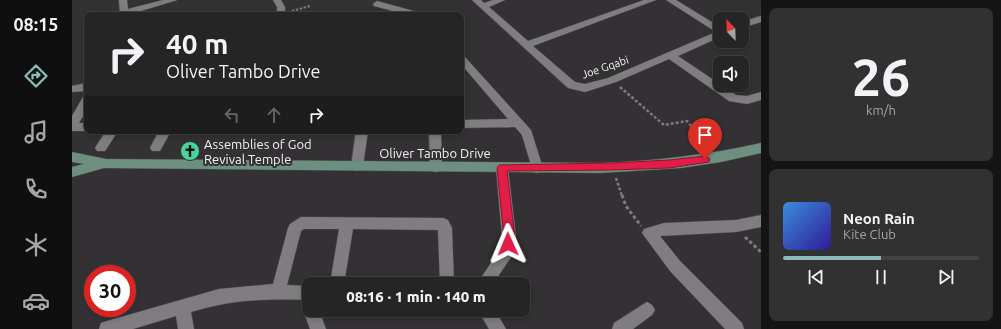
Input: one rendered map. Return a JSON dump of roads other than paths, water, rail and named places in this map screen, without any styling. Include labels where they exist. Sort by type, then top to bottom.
[{"type":"street","points":[[123,0],[124,12]]},
{"type":"street","points":[[131,12],[173,0]]},
{"type":"street","points":[[277,0],[280,12]]},
{"type":"street","points":[[480,3],[501,0]]},
{"type":"street","points":[[526,45],[652,0]]},
{"type":"street","points":[[670,0],[713,27]]},
{"type":"street","points":[[376,12],[378,2],[409,12]]},
{"type":"street","name":"Joe Gqabi","points":[[480,3],[572,85],[585,88],[612,80],[713,37]]},
{"type":"street","points":[[749,23],[761,19]]},
{"type":"street","points":[[670,55],[733,98],[747,100],[761,96]]},
{"type":"street","points":[[464,61],[520,123],[529,137],[537,168]]},
{"type":"street","points":[[75,89],[84,88]]},
{"type":"street","points":[[84,105],[72,126],[84,127]]},
{"type":"street","points":[[464,124],[520,123]]},
{"type":"street","points":[[101,148],[110,134]]},
{"type":"street","points":[[156,148],[163,134]]},
{"type":"street","points":[[357,166],[362,134]]},
{"type":"street","points":[[434,134],[436,167]]},
{"type":"street","name":"Oliver Tambo Drive","points":[[72,158],[106,164],[502,168],[612,167],[669,164],[718,158],[761,148]]},
{"type":"street","points":[[72,158],[72,166]]},
{"type":"street","name":"Oliver Tambo Drive","points":[[72,172],[106,164]]},
{"type":"street","points":[[489,277],[506,252],[510,238],[502,168]]},
{"type":"street","points":[[736,329],[675,266],[649,233],[664,229],[736,226],[761,221]]},
{"type":"street","points":[[278,292],[295,228],[301,222],[443,224],[445,228],[447,277]]},
{"type":"street","points":[[338,277],[347,223]]},
{"type":"street","points":[[107,329],[219,296],[262,290],[302,296]]},
{"type":"street","points":[[182,307],[186,329]]},
{"type":"street","points":[[620,329],[647,310]]},
{"type":"street","points":[[314,317],[318,329]]},
{"type":"street","points":[[490,317],[498,329]]},
{"type":"place","name":"Assemblies of God Revival Temple","points":[[190,151]]}]
